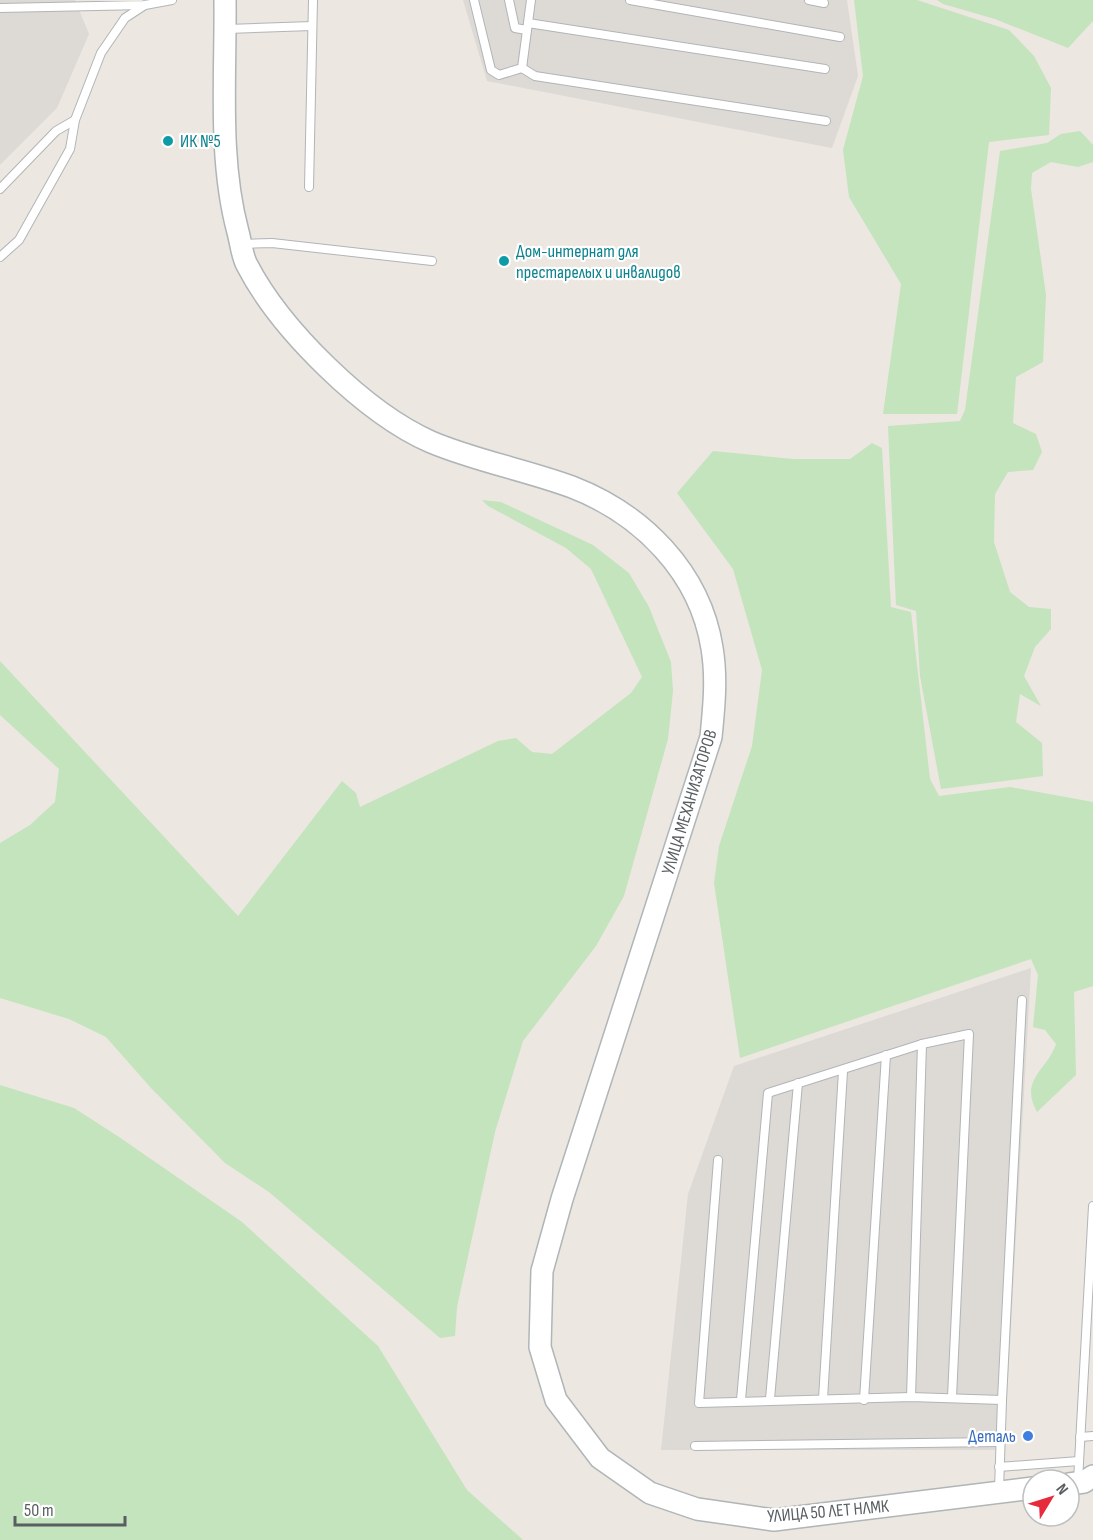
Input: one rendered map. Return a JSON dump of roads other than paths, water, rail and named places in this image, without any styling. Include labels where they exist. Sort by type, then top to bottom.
[{"type":"main road","name":"УЛИЦА МЕХАНИЗАТОРОВ","points":[[225,0],[227,171],[231,207],[246,263],[273,307],[356,395],[431,442],[574,488],[628,515],[668,552],[697,597],[712,646],[716,693],[711,737],[562,1199],[542,1270],[540,1347],[556,1400],[600,1458]]},
{"type":"main road","name":"УЛИЦА 50 ЛЕТ НЛМК","points":[[600,1458],[650,1493],[697,1509],[774,1520],[1021,1489]]},
{"type":"lane","points":[[0,8],[145,5],[172,0]]},
{"type":"lane","points":[[309,187],[313,0]]},
{"type":"lane","points":[[474,0],[491,70],[499,75],[522,68],[535,76],[826,121]]},
{"type":"lane","points":[[508,0],[515,28],[528,27],[825,69]]},
{"type":"lane","points":[[522,68],[531,0]]},
{"type":"lane","points":[[630,0],[840,37]]},
{"type":"lane","points":[[808,0],[824,3]]},
{"type":"lane","points":[[0,257],[19,240],[70,149],[75,120],[101,53],[125,18],[145,5]]},
{"type":"lane","points":[[225,29],[312,26]]},
{"type":"lane","points":[[0,189],[56,131],[75,120]]},
{"type":"lane","points":[[241,244],[272,243],[432,261]]},
{"type":"lane","points":[[999,1492],[999,1442],[1023,1000]]},
{"type":"lane","points":[[741,1401],[768,1093],[922,1044],[969,1034],[952,1397]]},
{"type":"lane","points":[[911,1397],[922,1044]]},
{"type":"lane","points":[[864,1400],[885,1055]]},
{"type":"lane","points":[[823,1399],[843,1071]]},
{"type":"lane","points":[[770,1400],[798,1083]]},
{"type":"lane","points":[[718,1160],[699,1403],[911,1397],[1002,1400]]},
{"type":"lane","points":[[999,1467],[1082,1479],[1080,1437],[1093,1206]]},
{"type":"lane","points":[[1080,1437],[1093,1436]]},
{"type":"lane","points":[[695,1446],[999,1442]]},
{"type":"place","name":"ИК №5","points":[[168,141]]},
{"type":"place","name":"Дом-интернат для престарелых и инвалидов","points":[[504,261]]},
{"type":"place","name":"Деталь","points":[[1028,1436]]}]
